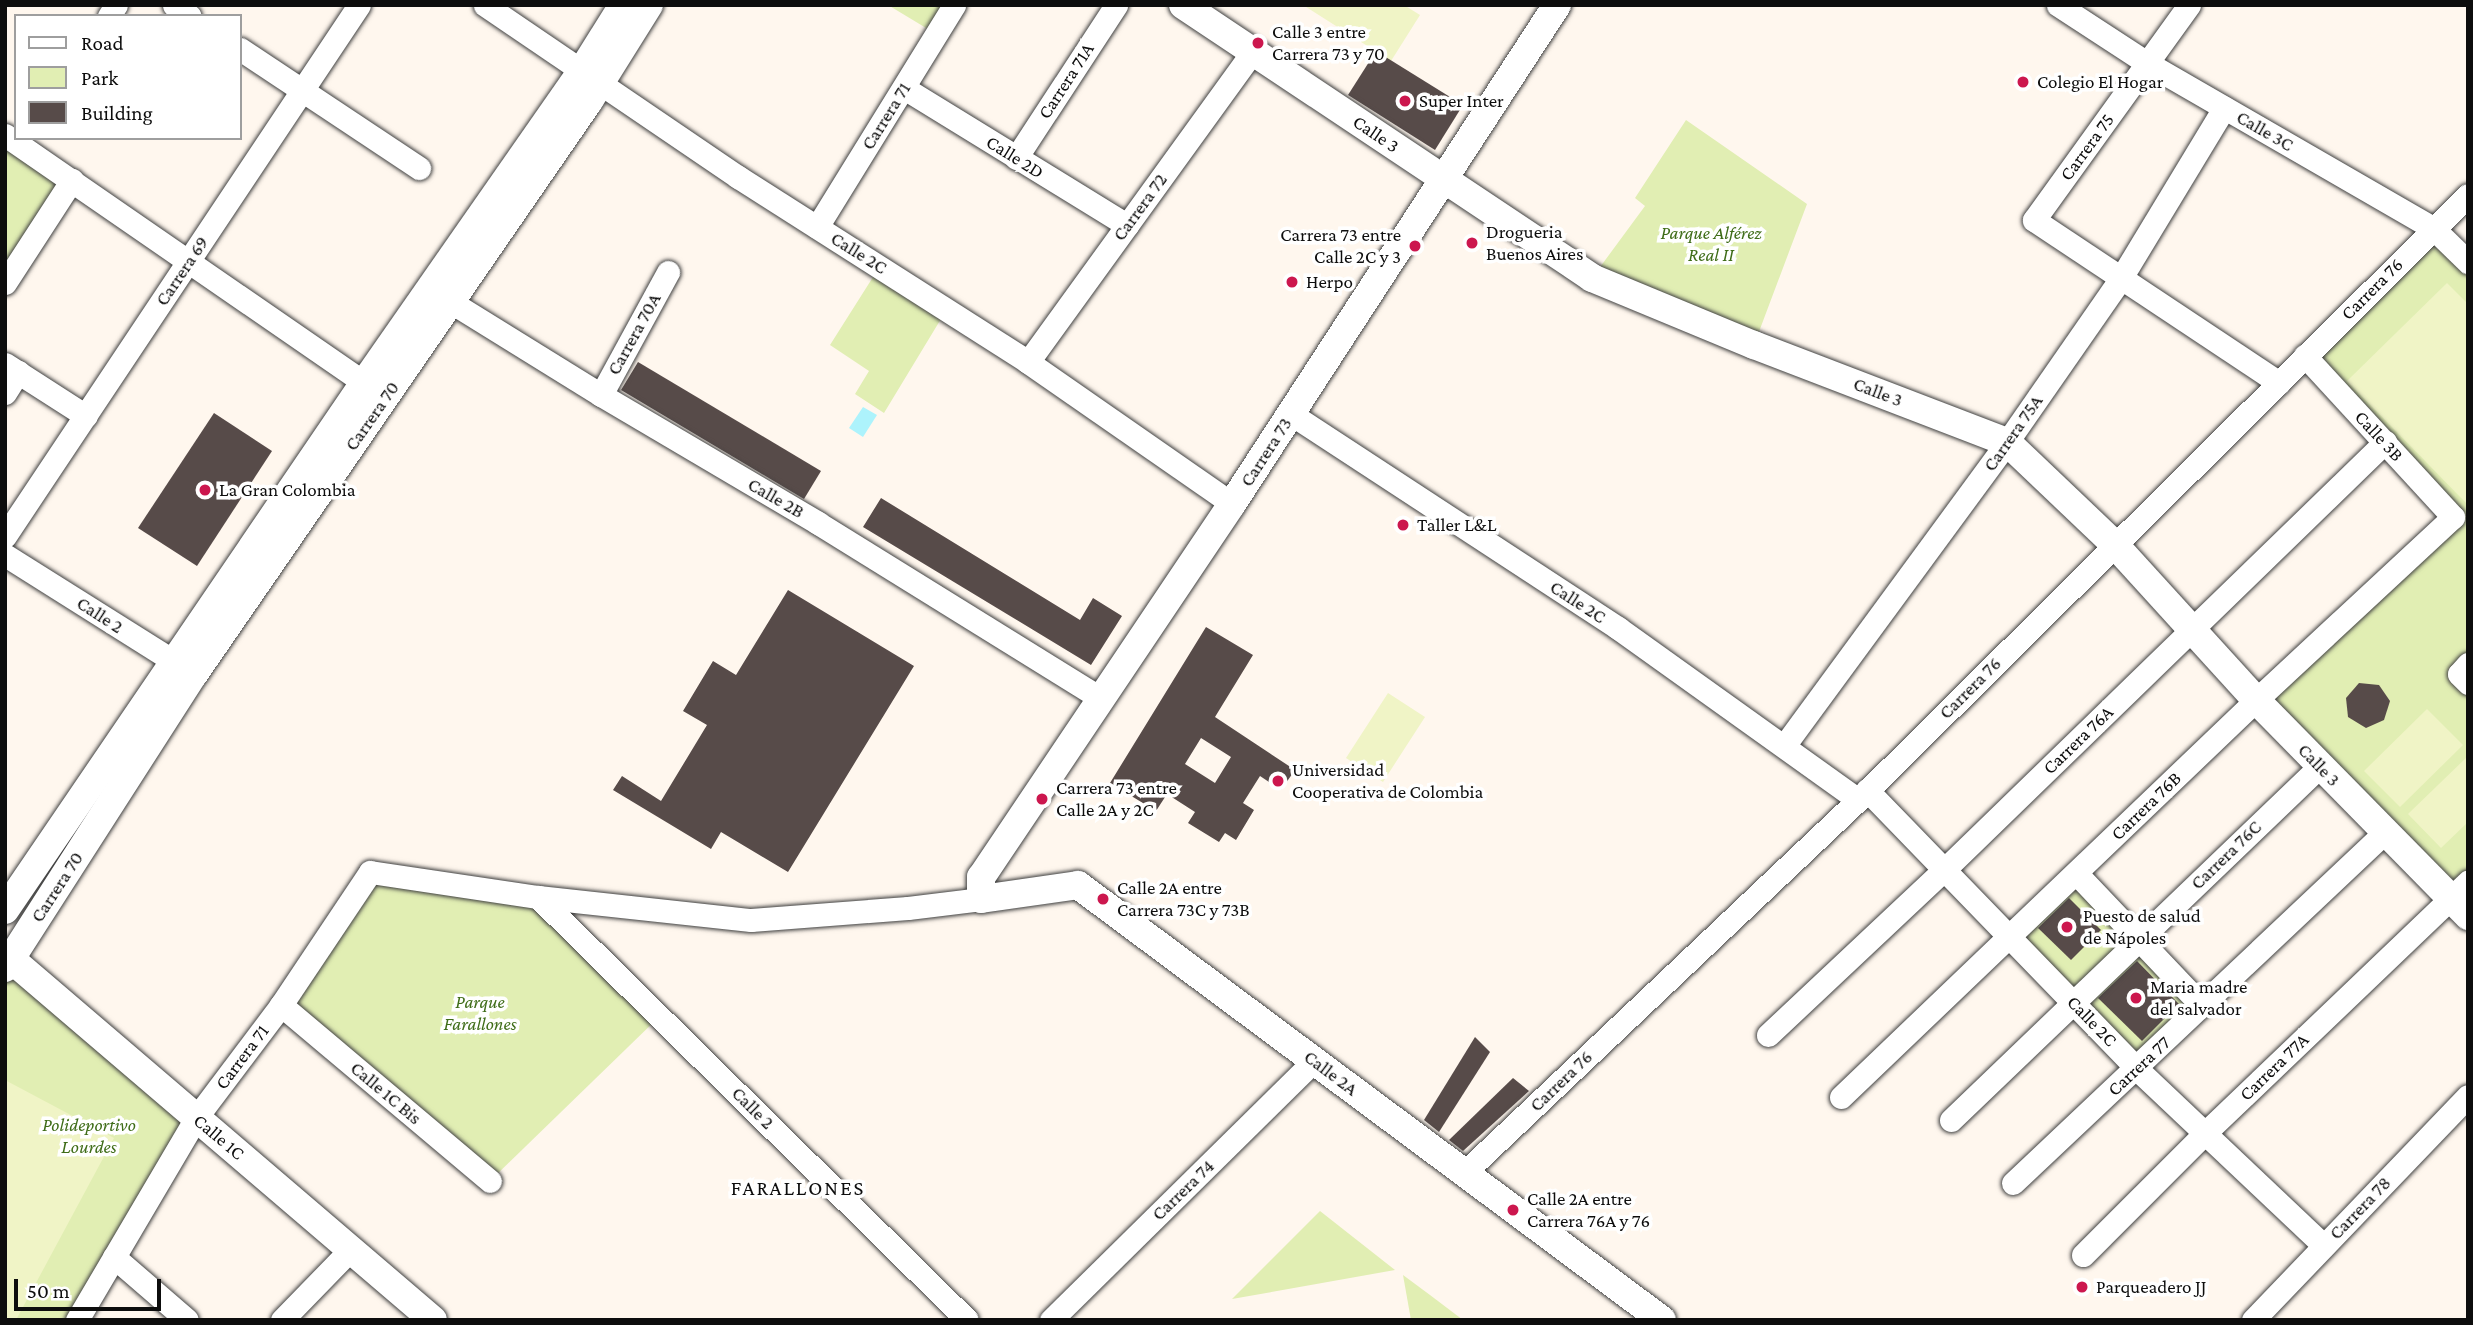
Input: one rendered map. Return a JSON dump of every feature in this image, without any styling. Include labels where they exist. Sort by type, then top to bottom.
[{"type":"street","name":"Carrera 69","points":[[5,536],[359,5]]},
{"type":"street","name":"Calle 2C","points":[[485,5],[590,78],[1028,362],[1232,504]]},
{"type":"street","name":"Carrera 70","points":[[5,910],[451,302],[590,78],[623,5]]},
{"type":"street","name":"Carrera 70","points":[[15,959],[184,668],[364,383],[590,78],[649,5]]},
{"type":"street","name":"Carrera 71","points":[[817,226],[954,5]]},
{"type":"street","name":"Carrera 71A","points":[[1016,158],[1116,5]]},
{"type":"street","name":"Calle 3","points":[[1183,5],[1592,278],[1754,345],[2007,442],[2115,545],[2256,700],[2385,832],[2462,899]]},
{"type":"street","name":"Carrera 73","points":[[981,899],[981,877],[1232,504],[1557,5]]},
{"type":"street","name":"Calle 3C","points":[[2058,5],[2147,63],[2433,228],[2468,262]]},
{"type":"street","name":"Carrera 75","points":[[2121,278],[2034,220],[2189,5]]},
{"type":"street","points":[[242,50],[419,168]]},
{"type":"street","name":"Carrera 72","points":[[1028,362],[1252,52]]},
{"type":"street","name":"Calle 2D","points":[[904,88],[1127,225]]},
{"type":"street","name":"Carrera 75A","points":[[1784,746],[2007,442],[2121,278],[2224,108]]},
{"type":"street","points":[[18,140],[364,383]]},
{"type":"street","points":[[5,283],[72,180]]},
{"type":"street","name":"Carrera 76","points":[[1464,1173],[1862,795],[2468,195]]},
{"type":"street","name":"Carrera 70A","points":[[601,395],[668,272]]},
{"type":"street","points":[[2121,278],[2279,383]]},
{"type":"street","name":"Calle 2B","points":[[451,302],[601,395],[829,529],[1100,698]]},
{"type":"street","name":"Calle 3B","points":[[2305,356],[2453,517]]},
{"type":"street","points":[[5,393],[12,368],[86,416]]},
{"type":"street","name":"Calle 2C","points":[[1291,414],[1618,628],[1784,746],[1862,795],[1946,868],[2137,1069],[2323,1247]]},
{"type":"street","name":"Carrera 76A","points":[[1768,1035],[1946,868],[2385,442]]},
{"type":"street","name":"Carrera 76B","points":[[1841,1097],[2256,700],[2453,517]]},
{"type":"street","name":"Calle 2","points":[[5,555],[184,668]]},
{"type":"street","name":"Carrera 76C","points":[[1951,1120],[2320,766]]},
{"type":"street","name":"Carrera 77","points":[[2013,1183],[2137,1069],[2385,832]]},
{"type":"street","name":"Carrera 71","points":[[78,1320],[196,1118],[281,1005],[370,872],[538,897]]},
{"type":"street","points":[[2076,873],[2202,1006]]},
{"type":"street","name":"Calle 2A","points":[[981,899],[1078,885],[1662,1320]]},
{"type":"street","points":[[538,897],[751,920],[908,908],[981,899]]},
{"type":"street","name":"Calle 2","points":[[538,897],[967,1320]]},
{"type":"street","name":"Carrera 77A","points":[[2083,1255],[2205,1133],[2462,899]]},
{"type":"street","name":"Calle 1C","points":[[15,959],[433,1320]]},
{"type":"street","name":"Calle 1C Bis","points":[[281,1005],[490,1181]]},
{"type":"street","name":"Carrera 74","points":[[1065,1315],[1314,1060]]},
{"type":"street","name":"Carrera 78","points":[[2253,1320],[2468,1097]]},
{"type":"street","points":[[282,1320],[351,1249]]},
{"type":"street","points":[[114,1258],[187,1320]]},
{"type":"green space","points":[[888,5],[954,5],[936,34]]},
{"type":"green space","points":[[1303,5],[1404,5],[1420,15],[1391,61]]},
{"type":"green space","name":"Parque Alférez Real II","points":[[1686,120],[1807,204],[1754,345],[1592,278],[1645,206],[1635,198]]},
{"type":"green space","points":[[5,135],[72,180],[5,283]]},
{"type":"green space","points":[[2433,228],[2468,262],[2468,882],[2449,899],[2256,700],[2453,517],[2305,356]]},
{"type":"green space","points":[[880,266],[947,309],[884,413],[855,394],[869,371],[830,345]]},
{"type":"green space","points":[[2447,283],[2468,304],[2468,505],[2347,381]]},
{"type":"green space","points":[[1388,693],[1425,717],[1383,782],[1346,758]]},
{"type":"green space","points":[[2427,709],[2463,745],[2400,807],[2364,771]]},
{"type":"green space","points":[[2468,756],[2468,822],[2441,848],[2408,814]]},
{"type":"green space","name":"Parque Farallones","points":[[370,872],[538,897],[660,1016],[490,1181],[281,1005]]},
{"type":"green space","points":[[2076,873],[2202,1006],[2137,1069],[2011,935]]},
{"type":"green space","name":"Polideportivo Lourdes","points":[[5,968],[196,1118],[77,1320],[5,1320]]},
{"type":"green space","points":[[5,1080],[114,1138],[16,1320],[5,1320]]},
{"type":"green space","points":[[1320,1211],[1395,1270],[1232,1299]]},
{"type":"green space","points":[[1403,1275],[1430,1295],[1463,1320],[1411,1320]]},
{"type":"water","points":[[863,407],[877,415],[863,437],[849,428]]},
{"type":"building","name":"Super Inter","points":[[1376,51],[1463,105],[1435,150],[1348,95]]},
{"type":"building","points":[[638,362],[821,471],[804,499],[621,390]]},
{"type":"building","name":"La Gran Colombia","points":[[214,413],[272,451],[197,566],[138,528]]},
{"type":"building","points":[[881,498],[1080,620],[1093,598],[1122,616],[1091,665],[863,527]]},
{"type":"building","points":[[788,590],[914,666],[788,872],[721,832],[711,849],[613,790],[622,776],[661,801],[707,725],[683,711],[713,661],[736,675]]},
{"type":"building","points":[[1206,627],[1253,655],[1215,717],[1295,770],[1281,790],[1260,776],[1243,803],[1254,810],[1236,840],[1225,833],[1219,842],[1188,823],[1195,812],[1167,794],[1156,811],[1110,783]],"holes":[[[1201,738],[1231,757],[1215,783],[1185,764]]]},
{"type":"building","points":[[2359,683],[2379,685],[2390,701],[2384,720],[2366,728],[2348,717],[2346,698]]},
{"type":"building","name":"Puesto de salud de Nápoles","points":[[2069,898],[2101,930],[2071,960],[2038,928]]},
{"type":"building","name":"Maria madre del salvador","points":[[2137,961],[2179,1004],[2142,1041],[2098,998]]},
{"type":"building","points":[[1475,1037],[1490,1052],[1439,1132],[1424,1120]]},
{"type":"building","points":[[1513,1078],[1529,1091],[1463,1151],[1449,1140]]},
{"type":"place","name":"Calle 3 entre Carrera 73 y 70","points":[[1258,43]]},
{"type":"place","name":"Colegio El Hogar","points":[[2023,82]]},
{"type":"place","name":"Super Inter","points":[[1405,101]]},
{"type":"place","name":"Drogueria Buenos Aires","points":[[1472,243]]},
{"type":"place","name":"Carrera 73 entre Calle 2C y 3","points":[[1415,246]]},
{"type":"place","name":"Herpo","points":[[1292,282]]},
{"type":"place","name":"La Gran Colombia","points":[[205,490]]},
{"type":"place","name":"Taller L&L","points":[[1403,525]]},
{"type":"place","name":"Universidad Cooperativa de Colombia","points":[[1278,781]]},
{"type":"place","name":"Carrera 73 entre Calle 2A y 2C","points":[[1042,799]]},
{"type":"place","name":"Calle 2A entre Carrera 73C y 73B","points":[[1103,899]]},
{"type":"place","name":"Puesto de salud de Nápoles","points":[[2067,927]]},
{"type":"place","name":"Maria madre del salvador","points":[[2136,998]]},
{"type":"place","name":"Calle 2A entre Carrera 76A y 76","points":[[1513,1210]]},
{"type":"place","name":"Parqueadero JJ","points":[[2082,1287]]},
{"type":"district","name":"FARALLONES","points":[[798,1188]]}]
